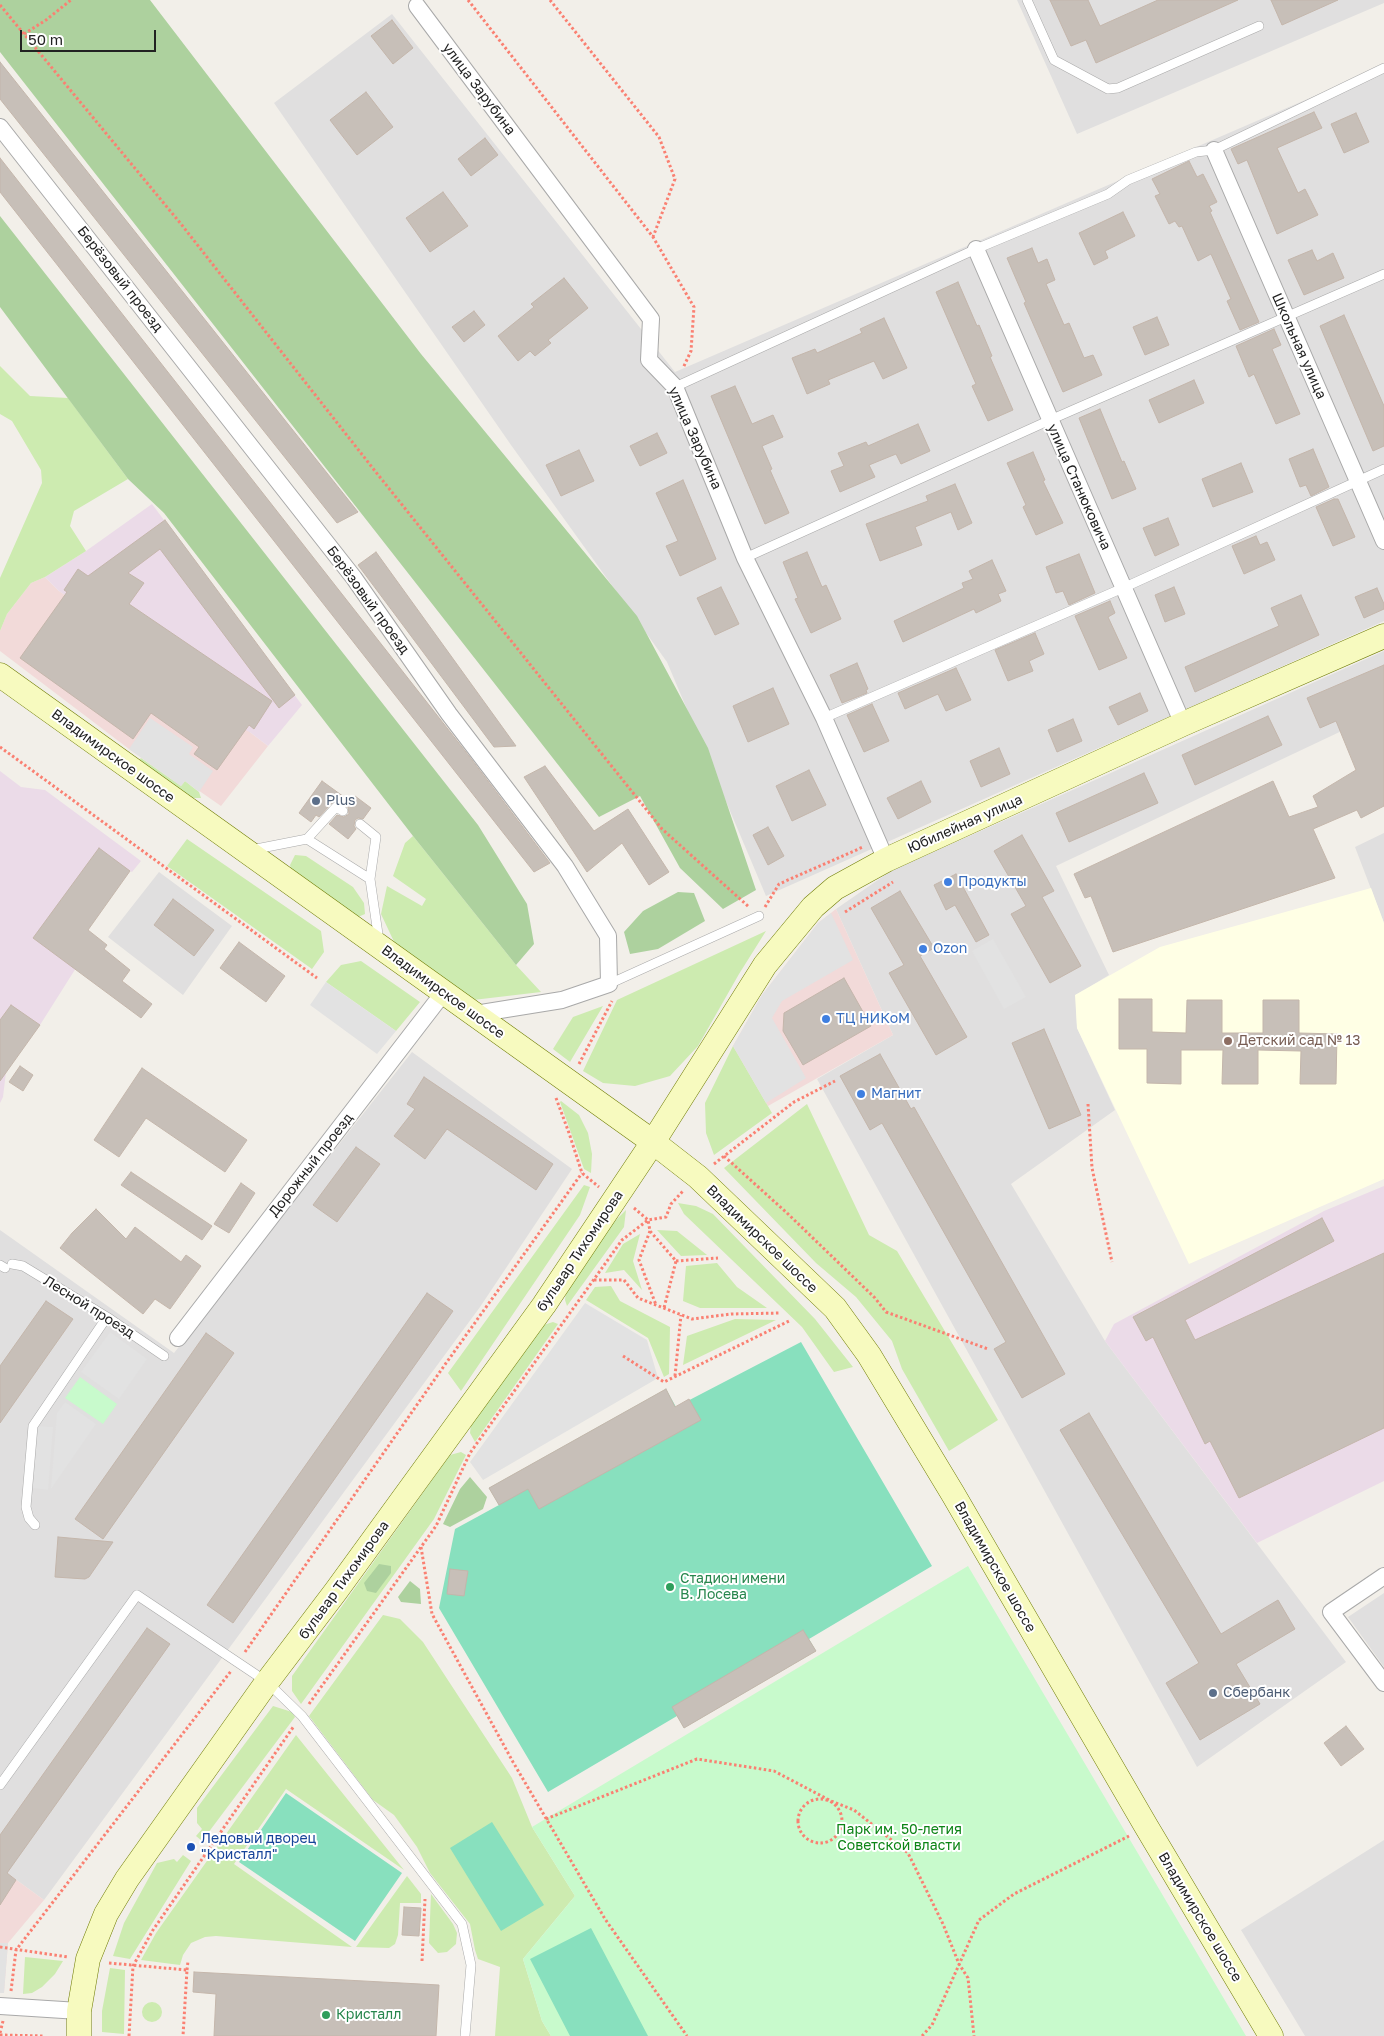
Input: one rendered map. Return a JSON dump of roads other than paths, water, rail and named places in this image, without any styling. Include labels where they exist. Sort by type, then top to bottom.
[{"type":"main road","name":"Юбилейная улица","points":[[653,1142],[765,965],[795,927],[835,888],[886,860],[1182,724],[1384,636]]},
{"type":"main road","name":"Владимирское шоссе","points":[[0,675],[653,1142],[698,1177],[835,1308],[869,1355],[953,1494],[1146,1826],[1271,2036]]},
{"type":"main road","name":"бульвар Тихомирова","points":[[79,2036],[79,2011],[88,1960],[106,1914],[127,1879],[267,1682],[342,1583],[544,1305],[653,1142]]},
{"type":"street","name":"улица Зарубина","points":[[417,6],[651,319],[650,360],[675,387],[745,558],[824,718],[886,860]]},
{"type":"street","name":"Берёзовый проезд","points":[[0,127],[354,578],[449,714],[565,866],[608,936],[609,984]]},
{"type":"street","name":"Школьная улица","points":[[1214,150],[1384,541]]},
{"type":"street","name":"улица Станюковича","points":[[976,249],[1182,724]]},
{"type":"street","points":[[475,1014],[562,1000],[609,984]]},
{"type":"street","name":"Дорожный проезд","points":[[178,1338],[444,992]]},
{"type":"street","points":[[1384,1576],[1331,1612],[1384,1683]]},
{"type":"street","points":[[3,2006],[79,2011]]},
{"type":"lane","points":[[1027,0],[1056,62],[1108,89],[1118,88],[1259,26]]},
{"type":"lane","points":[[675,387],[976,249],[1108,194],[1128,180],[1196,152],[1214,150],[1384,68]]},
{"type":"lane","points":[[745,558],[1050,420],[1384,274]]},
{"type":"lane","points":[[824,718],[1123,588],[1384,469]]},
{"type":"lane","points":[[246,851],[307,839],[336,807],[344,811]]},
{"type":"lane","points":[[360,824],[376,837],[370,879],[380,946]]},
{"type":"lane","points":[[307,839],[370,879]]},
{"type":"lane","points":[[609,984],[759,916]]},
{"type":"lane","name":"Лесной проезд","points":[[6,1266],[23,1266],[107,1317],[164,1356]]},
{"type":"lane","points":[[35,1525],[29,1518],[26,1507],[33,1426],[107,1317]]},
{"type":"lane","points":[[0,1785],[137,1595],[267,1682],[302,1716],[462,1924],[471,1965],[465,2036]]},
{"type":"place","name":"Plus","points":[[316,801]]},
{"type":"place","name":"Продукты","points":[[948,882]]},
{"type":"place","name":"Ozon","points":[[923,949]]},
{"type":"place","name":"ТЦ НИКоМ","points":[[826,1019]]},
{"type":"place","name":"Детский сад № 13","points":[[1228,1041]]},
{"type":"place","name":"Магнит","points":[[861,1094]]},
{"type":"place","name":"Стадион имени В. Лосева","points":[[670,1587]]},
{"type":"place","name":"Сбербанк","points":[[1213,1693]]},
{"type":"place","name":"Ледовый дворец \"Кристалл\"","points":[[191,1847]]},
{"type":"place","name":"Кристалл","points":[[326,2015]]},
{"type":"park label","name":"Парк им. 50-летия Советской власти","points":[[899,1838]]}]
